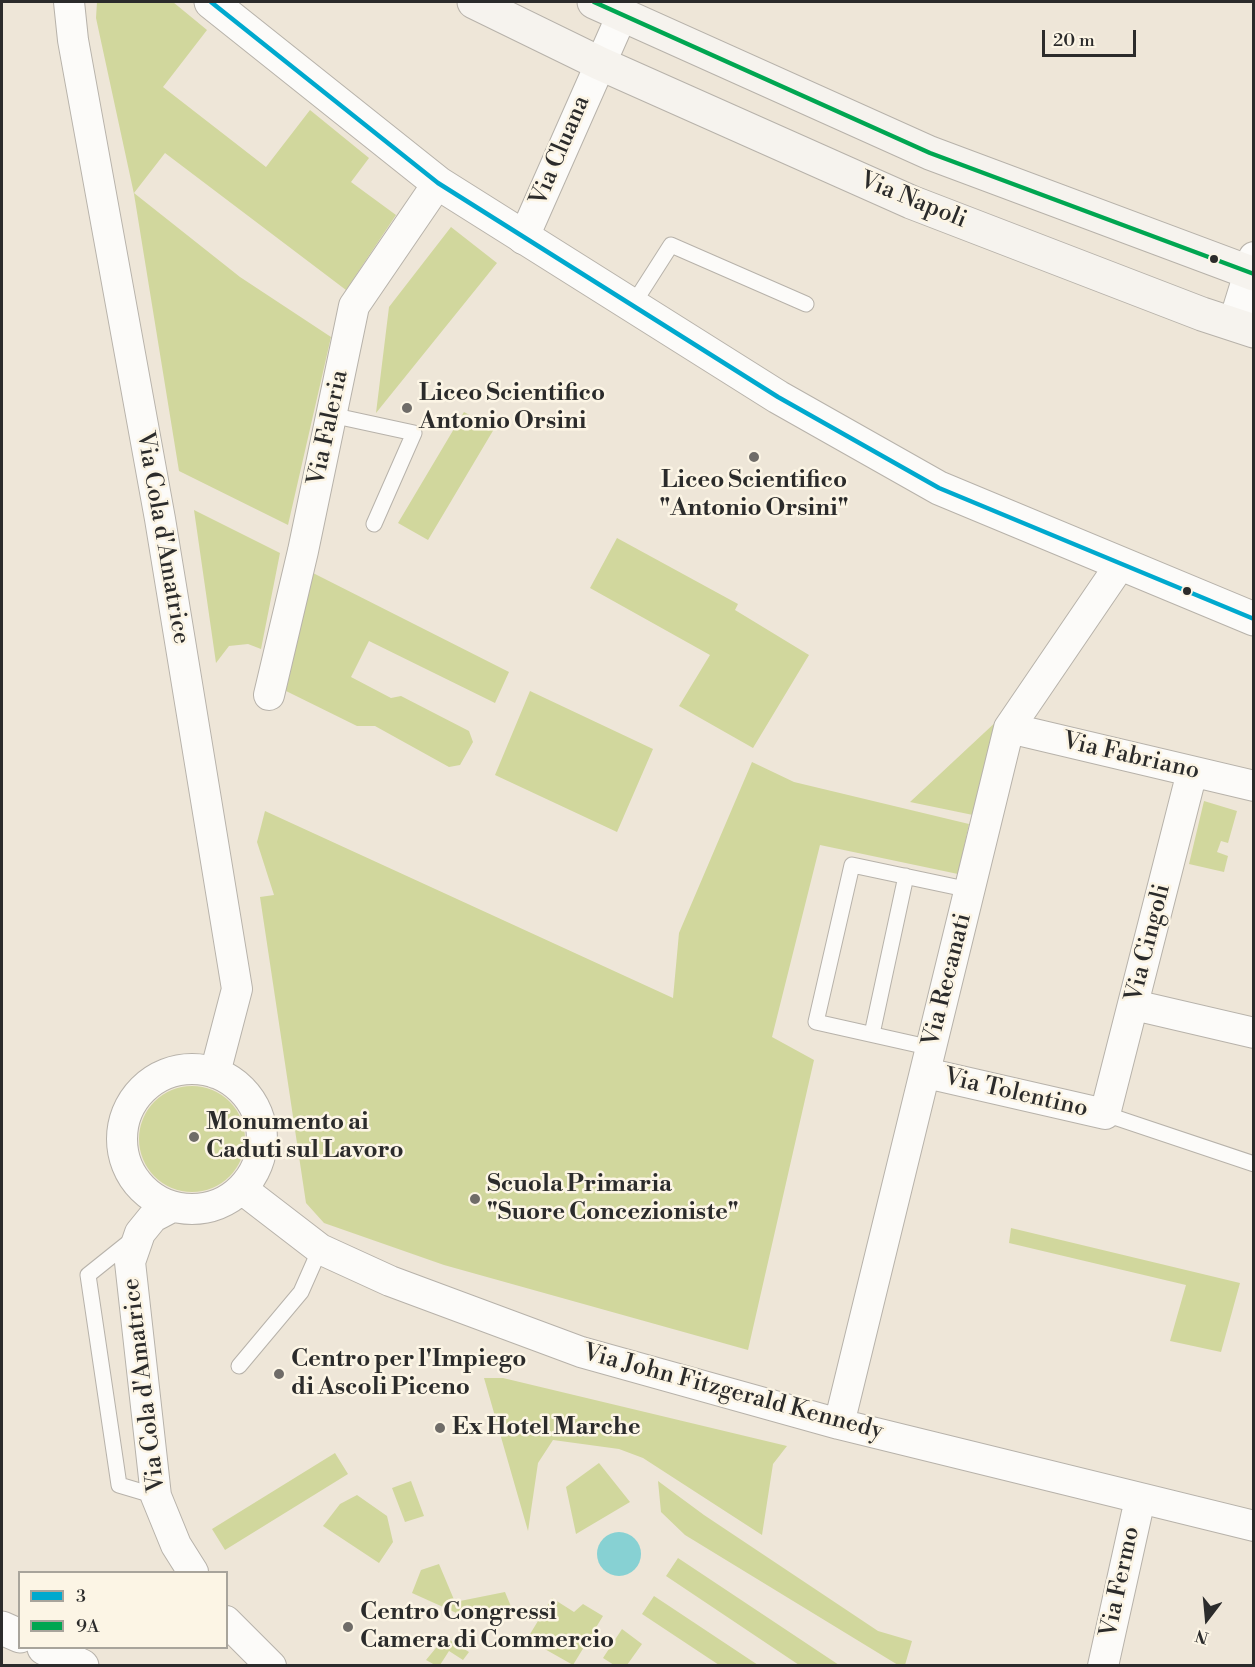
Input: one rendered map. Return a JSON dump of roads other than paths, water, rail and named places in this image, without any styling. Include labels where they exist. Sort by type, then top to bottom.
[{"type":"main road","name":"Via Napoli","points":[[474,2],[599,63],[911,202],[1243,328]]},
{"type":"main road","name":"Via Napoli","points":[[608,8],[930,153],[1252,268]]},
{"type":"street","name":"Via Cola d'Amatrice","points":[[69,2],[73,40],[162,531],[237,989],[215,1073]]},
{"type":"street","points":[[211,2],[438,183],[523,239],[778,397],[939,488],[1254,620]]},
{"type":"street","name":"Via Napoli","points":[[599,63],[608,8]]},
{"type":"street","name":"Via Cluana","points":[[523,239],[599,63]]},
{"type":"street","name":"Via Faleria","points":[[269,695],[354,306],[438,183]]},
{"type":"street","name":"Via Napoli","points":[[1243,328],[1252,268]]},
{"type":"street","name":"Via Recanati","points":[[839,1424],[1009,729],[1120,565]]},
{"type":"street","name":"Via Fabriano","points":[[1009,729],[1254,786]]},
{"type":"street","name":"Via Cingoli","points":[[1106,1114],[1192,772]]},
{"type":"street","points":[[1134,1005],[1254,1033]]},
{"type":"street","name":"Via Tolentino","points":[[929,1060],[1106,1114]]},
{"type":"street","points":[[195,1069],[215,1073],[233,1082],[248,1096],[258,1114],[263,1134],[258,1163],[242,1189],[221,1203],[197,1209],[172,1207],[154,1198],[138,1185],[128,1168],[122,1148],[123,1127],[129,1108],[140,1091],[156,1078],[175,1070],[195,1069]]},
{"type":"street","name":"Via John Fitzgerald Kennedy","points":[[242,1189],[320,1249],[390,1281],[581,1352],[839,1424],[1254,1526]]},
{"type":"street","name":"Via Cola d'Amatrice","points":[[172,1207],[153,1217],[140,1233],[130,1262],[156,1496],[177,1545],[192,1571]]},
{"type":"street","name":"Via Fermo","points":[[1103,1665],[1140,1499]]},
{"type":"street","points":[[228,1623],[271,1665]]},
{"type":"street","points":[[2,1628],[18,1635]]},
{"type":"street","points":[[48,1649],[82,1665]]},
{"type":"lane","points":[[632,306],[671,245],[806,304]]},
{"type":"lane","points":[[331,415],[414,433],[374,524]]},
{"type":"lane","points":[[929,1060],[872,1034],[816,1022],[852,865],[970,890]]},
{"type":"lane","points":[[872,1034],[906,876]]},
{"type":"lane","points":[[1106,1114],[1254,1164]]},
{"type":"lane","points":[[140,1233],[88,1275],[119,1485],[156,1496]]},
{"type":"lane","points":[[239,1366],[301,1292],[320,1249]]},
{"type":"water","points":[[619,1532],[634,1539],[641,1554],[634,1569],[619,1576],[604,1569],[597,1554],[604,1539]]},
{"type":"place","name":"Liceo Scientifico Antonio Orsini","points":[[407,408]]},
{"type":"place","name":"Liceo Scientifico \"Antonio Orsini\"","points":[[754,457]]},
{"type":"place","name":"Monumento ai Caduti sul Lavoro","points":[[194,1137]]},
{"type":"place","name":"Scuola Primaria \"Suore Concezioniste\"","points":[[475,1199]]},
{"type":"place","name":"Centro per l'Impiego di Ascoli Piceno","points":[[279,1374]]},
{"type":"place","name":"Ex Hotel Marche","points":[[440,1428]]},
{"type":"place","name":"Centro Congressi Camera di Commercio","points":[[348,1627]]}]
